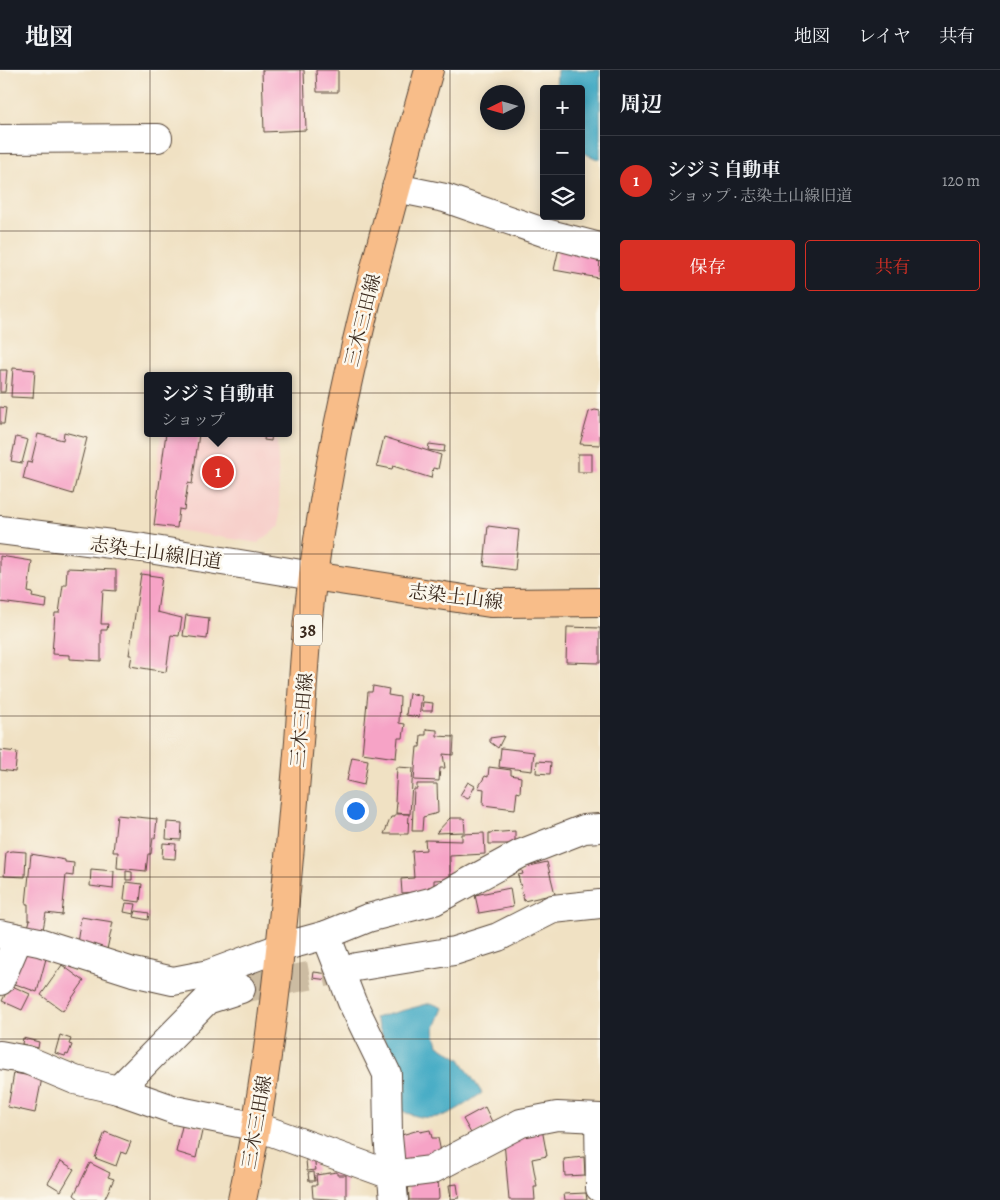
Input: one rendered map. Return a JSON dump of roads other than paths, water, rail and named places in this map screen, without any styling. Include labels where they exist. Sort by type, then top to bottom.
[{"type":"main road","name":"三木三田線","points":[[242,1200],[258,1127],[282,946],[312,576],[346,383],[396,188],[429,70]]},
{"type":"main road","name":"志染土山線","points":[[312,576],[490,603],[600,602]]},
{"type":"street","points":[[0,139],[158,138]]},
{"type":"street","points":[[396,188],[445,198],[546,233],[600,247]]},
{"type":"street","name":"志染土山線旧道","points":[[0,530],[143,548],[312,576]]},
{"type":"street","points":[[0,981],[9,937],[38,942],[133,972],[173,981],[209,974],[282,946],[326,935],[368,918],[434,901],[520,854],[584,829],[600,828]]},
{"type":"street","points":[[356,968],[454,952],[498,937],[553,909],[600,904]]},
{"type":"street","points":[[326,935],[352,1002],[387,1074],[393,1187]]},
{"type":"street","points":[[118,1090],[207,1000],[240,989]]},
{"type":"street","points":[[0,1055],[27,1060],[75,1080],[118,1090],[175,1110],[258,1127],[393,1187],[431,1170],[521,1123],[557,1116],[599,1118],[600,1188]]},
{"type":"water","points":[[557,70],[600,70],[600,160],[585,154],[585,85],[556,85]]},
{"type":"water","points":[[431,1003],[443,1008],[434,1030],[438,1045],[460,1059],[482,1093],[452,1112],[434,1117],[424,1117],[400,1110],[397,1070],[375,1018]]},
{"type":"tunnel","points":[[241,989],[356,967]]},
{"type":"place","name":"シジミ自動車","points":[[218,472]]}]
